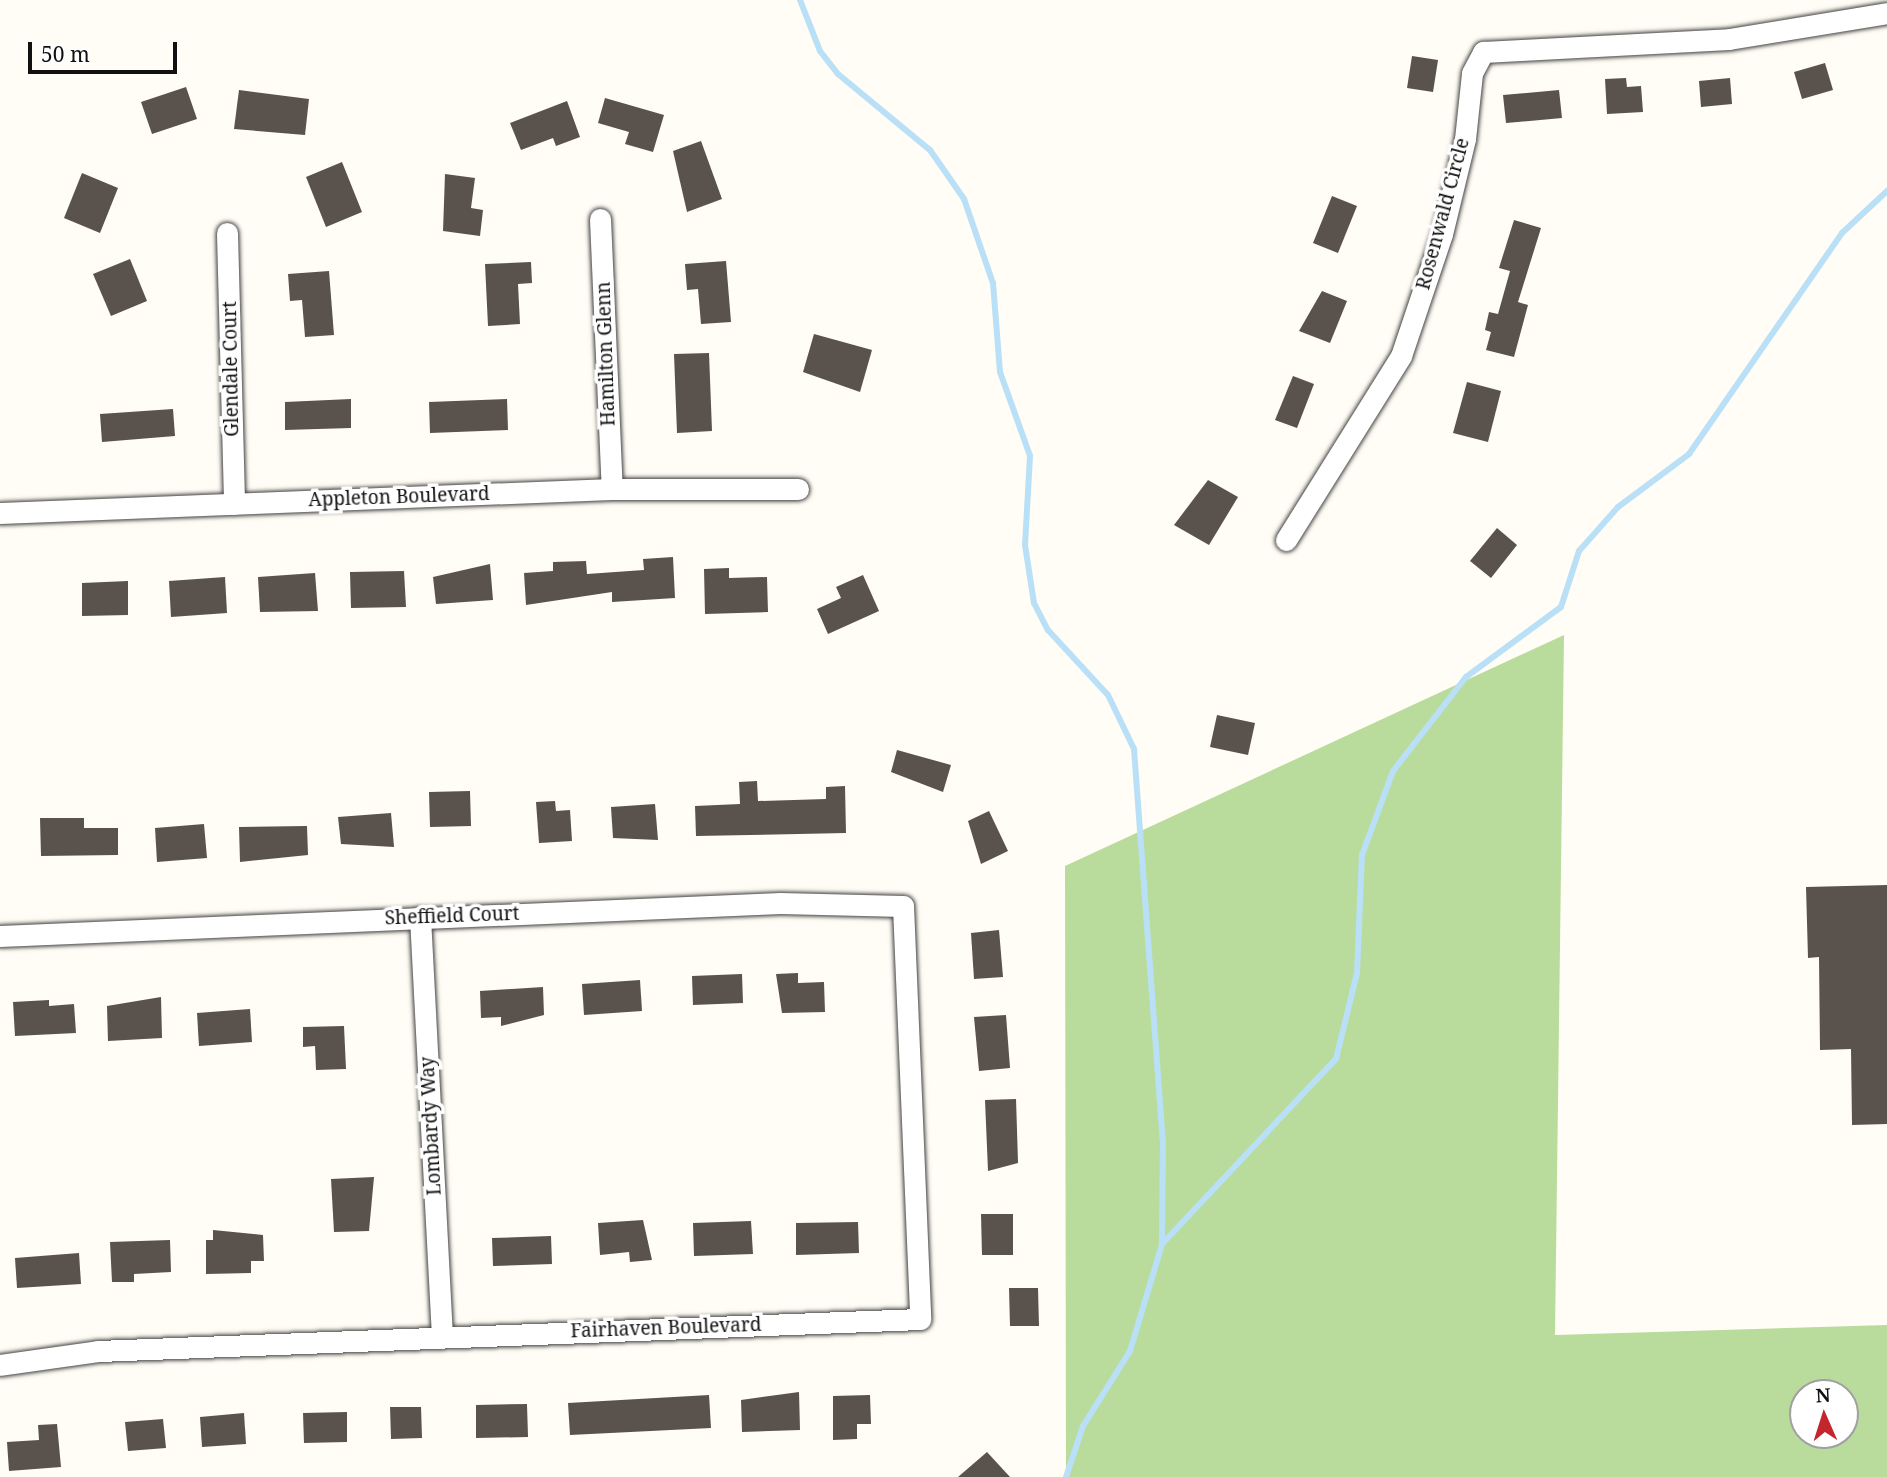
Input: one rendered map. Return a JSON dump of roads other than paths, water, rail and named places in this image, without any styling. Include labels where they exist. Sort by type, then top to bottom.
[{"type":"street","name":"Rosenwald Circle","points":[[1286,540],[1401,356],[1442,234],[1465,139],[1472,73],[1483,52],[1729,39],[1887,13]]},
{"type":"street","name":"Hamilton Glenn","points":[[600,219],[612,489]]},
{"type":"street","name":"Glendale Court","points":[[228,233],[234,504]]},
{"type":"street","name":"Appleton Boulevard","points":[[0,513],[612,489],[798,489]]},
{"type":"street","name":"Sheffield Court","points":[[0,936],[780,903],[903,906]]},
{"type":"street","name":"Fairhaven Boulevard","points":[[0,1365],[98,1352],[442,1336],[920,1319],[903,906]]},
{"type":"street","name":"Lombardy Way","points":[[420,917],[442,1336]]},
{"type":"waterway","points":[[800,0],[820,51],[838,74],[930,150],[964,199],[993,283],[1000,372],[1030,456],[1025,545],[1034,603],[1048,630],[1108,695],[1134,749],[1163,1141],[1162,1244]]},
{"type":"waterway","points":[[1066,1477],[1083,1426],[1130,1351],[1162,1244],[1336,1059],[1357,973],[1362,855],[1393,771],[1466,677],[1561,607],[1579,551],[1618,507],[1689,454],[1842,233],[1887,191]]}]
